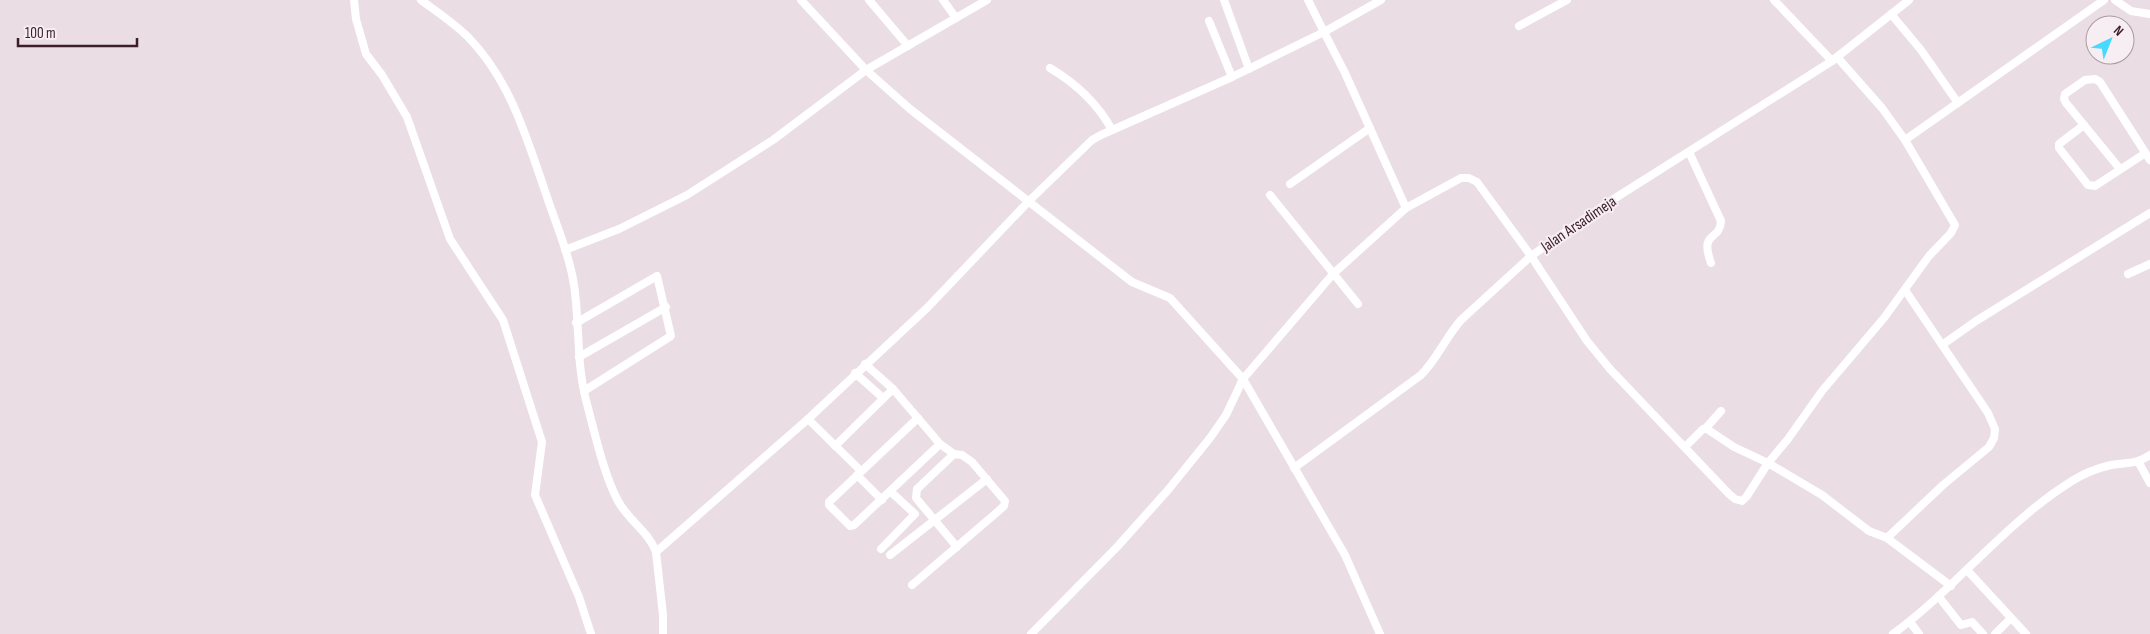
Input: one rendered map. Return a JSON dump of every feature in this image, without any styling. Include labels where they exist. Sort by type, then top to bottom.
[{"type":"street","points":[[354,0],[356,19],[366,54],[382,75],[407,117],[450,239],[503,320],[542,442],[535,496],[579,597],[591,634]]},
{"type":"street","points":[[421,0],[468,37],[504,83],[523,127],[565,250],[574,284],[579,356],[584,391],[612,490],[619,504],[653,542],[656,552],[663,615],[663,634]]},
{"type":"street","points":[[801,0],[866,70],[910,109],[1132,282],[1170,298],[1243,379],[1345,556],[1380,634]]},
{"type":"street","points":[[869,0],[908,46]]},
{"type":"street","points":[[943,0],[956,18]]},
{"type":"street","points":[[565,250],[619,229],[687,195],[773,140],[866,70],[988,0]]},
{"type":"street","points":[[1224,0],[1249,69]]},
{"type":"street","points":[[1031,634],[1104,561],[1168,490],[1226,415],[1243,379],[1333,274],[1406,208],[1370,128],[1308,0]]},
{"type":"street","points":[[656,552],[808,419],[855,373],[927,308],[1029,201],[1101,134],[1249,69],[1324,32],[1381,0]]},
{"type":"street","points":[[1518,26],[1567,0]]},
{"type":"street","points":[[1294,468],[1421,376],[1432,364],[1452,330],[1461,320],[1531,256],[1587,341],[1610,369],[1729,494],[1739,500],[1747,496],[1768,463],[1788,439],[1822,391],[1884,318],[1930,256],[1951,233],[1954,225],[1905,140],[1882,108],[1774,0]]},
{"type":"street","name":"Jalan Arsadimeja","points":[[1406,208],[1461,178],[1470,178],[1477,182],[1531,256],[1609,202],[1834,59],[1909,0]]},
{"type":"street","points":[[1905,140],[2104,0]]},
{"type":"street","points":[[2115,0],[2131,11],[2150,14]]},
{"type":"street","points":[[1891,14],[1921,50],[1958,104]]},
{"type":"street","points":[[1208,21],[1232,77]]},
{"type":"street","points":[[1050,68],[1083,93],[1102,113],[1112,130]]},
{"type":"street","points":[[2120,169],[2066,103],[2064,96],[2085,80],[2095,79],[2100,82],[2130,128],[2144,154],[2150,160]]},
{"type":"street","points":[[2084,124],[2058,144],[2061,151],[2091,186],[2095,186],[2144,154]]},
{"type":"street","points":[[1290,184],[1370,128]]},
{"type":"street","points":[[1689,152],[1721,221],[1721,225],[1707,242],[1706,246],[1712,263]]},
{"type":"street","points":[[1270,195],[1358,304]]},
{"type":"street","points":[[1942,344],[2150,213]]},
{"type":"street","points":[[2128,274],[2150,264]]},
{"type":"street","points":[[576,323],[657,276],[666,307],[671,336],[584,391]]},
{"type":"street","points":[[1887,538],[1943,485],[1982,455],[1994,438],[1995,430],[1988,413],[1905,290]]},
{"type":"street","points":[[579,356],[666,307]]},
{"type":"street","points":[[865,364],[893,389],[940,444],[954,454],[968,458],[1005,503],[996,514],[912,585]]},
{"type":"street","points":[[855,373],[884,398]]},
{"type":"street","points":[[835,446],[893,389]]},
{"type":"street","points":[[1686,447],[1721,411]]},
{"type":"street","points":[[918,418],[829,502],[829,505],[851,526],[891,492],[940,444]]},
{"type":"street","points":[[808,419],[835,446],[882,500]]},
{"type":"street","points":[[1704,429],[1734,447],[1768,463],[1822,495],[1869,530],[1887,538],[1950,586]]},
{"type":"street","points":[[954,454],[915,492],[916,498],[957,547]]},
{"type":"street","points":[[1893,634],[1939,597],[2021,521],[2073,480],[2100,468],[2139,463],[2150,455]]},
{"type":"street","points":[[2139,463],[2150,483]]},
{"type":"street","points":[[890,556],[987,479]]},
{"type":"street","points":[[881,548],[915,514],[891,492]]},
{"type":"street","points":[[1967,570],[2026,634]]},
{"type":"street","points":[[1939,597],[1961,625],[1972,622],[1983,634]]},
{"type":"street","points":[[1995,634],[2010,618]]},
{"type":"street","points":[[1910,622],[1919,634]]}]
